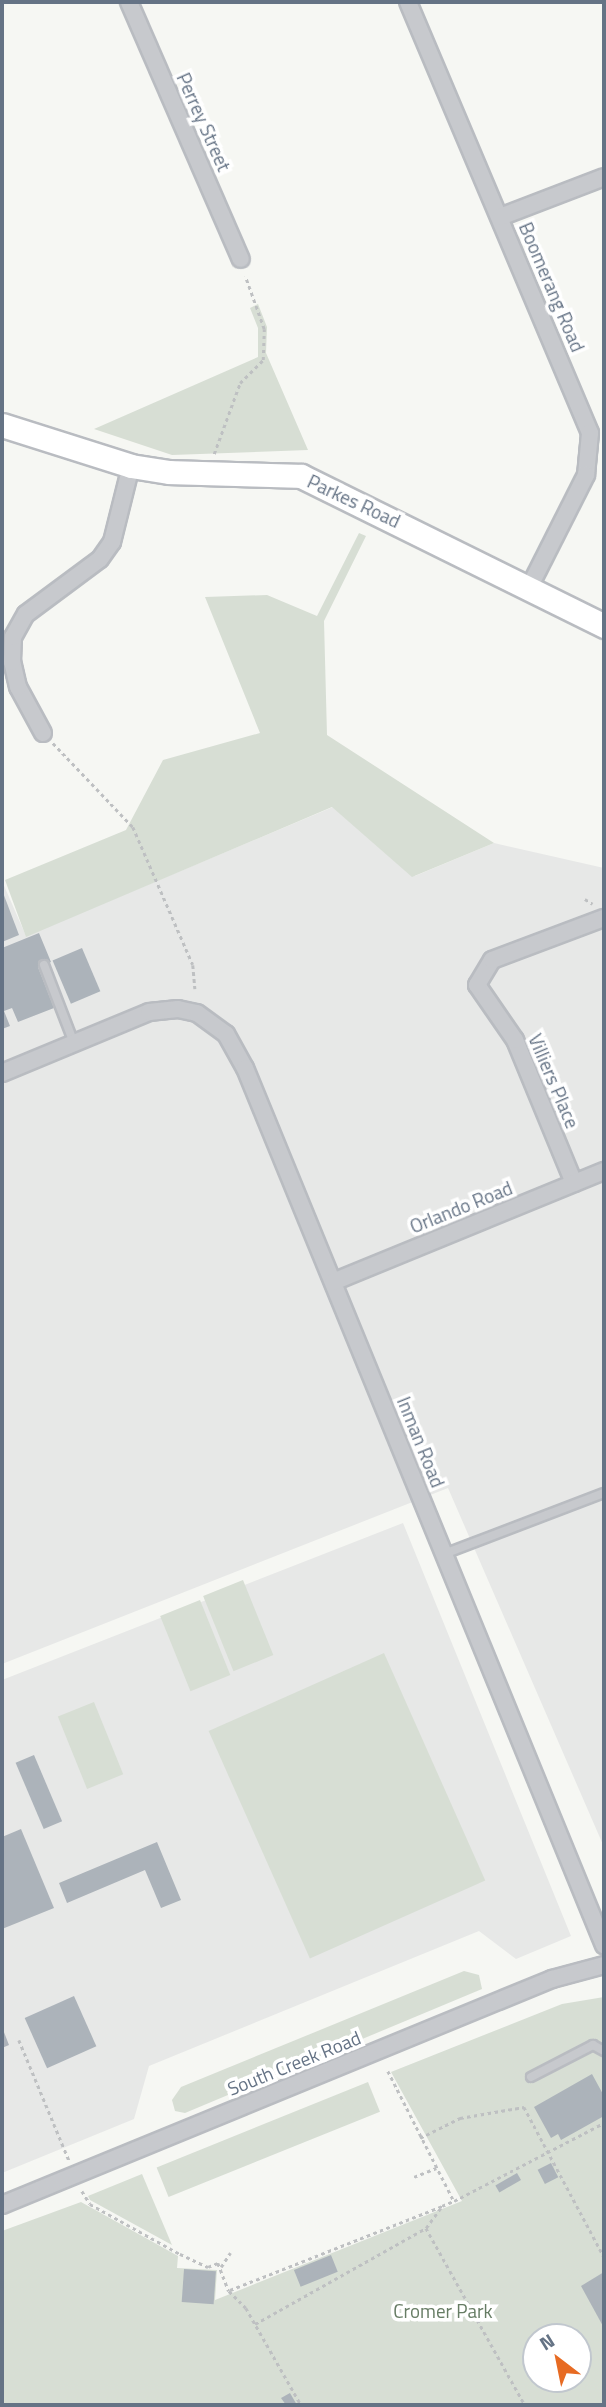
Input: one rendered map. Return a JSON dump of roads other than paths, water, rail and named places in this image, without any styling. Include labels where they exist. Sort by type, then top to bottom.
[{"type":"street","name":"Perrey Street","points":[[128,2],[241,259]]},
{"type":"street","name":"Boomerang Road","points":[[408,2],[590,433],[586,475],[529,588]]},
{"type":"street","points":[[500,217],[604,177]]},
{"type":"street","name":"Parkes Road","points":[[2,425],[131,466],[170,472],[301,476],[604,626]]},
{"type":"street","points":[[43,733],[18,687],[12,662],[13,637],[26,614],[100,559],[112,542],[131,466]]},
{"type":"street","name":"Villiers Place","points":[[574,1183],[515,1040],[477,985],[492,960],[604,918]]},
{"type":"street","name":"Inman Road","points":[[2,1073],[149,1012],[178,1009],[197,1013],[226,1034],[245,1068],[604,1945]]},
{"type":"street","name":"Orlando Road","points":[[333,1282],[604,1171]]},
{"type":"street","name":"South Creek Road","points":[[2,2205],[540,1984],[604,1965]]},
{"type":"lane","points":[[44,965],[74,1043]]},
{"type":"lane","points":[[444,1554],[604,1493]]},
{"type":"lane","points":[[531,2077],[593,2045],[604,2051]]},
{"type":"park label","name":"Cromer Park","points":[[443,2311]]}]
